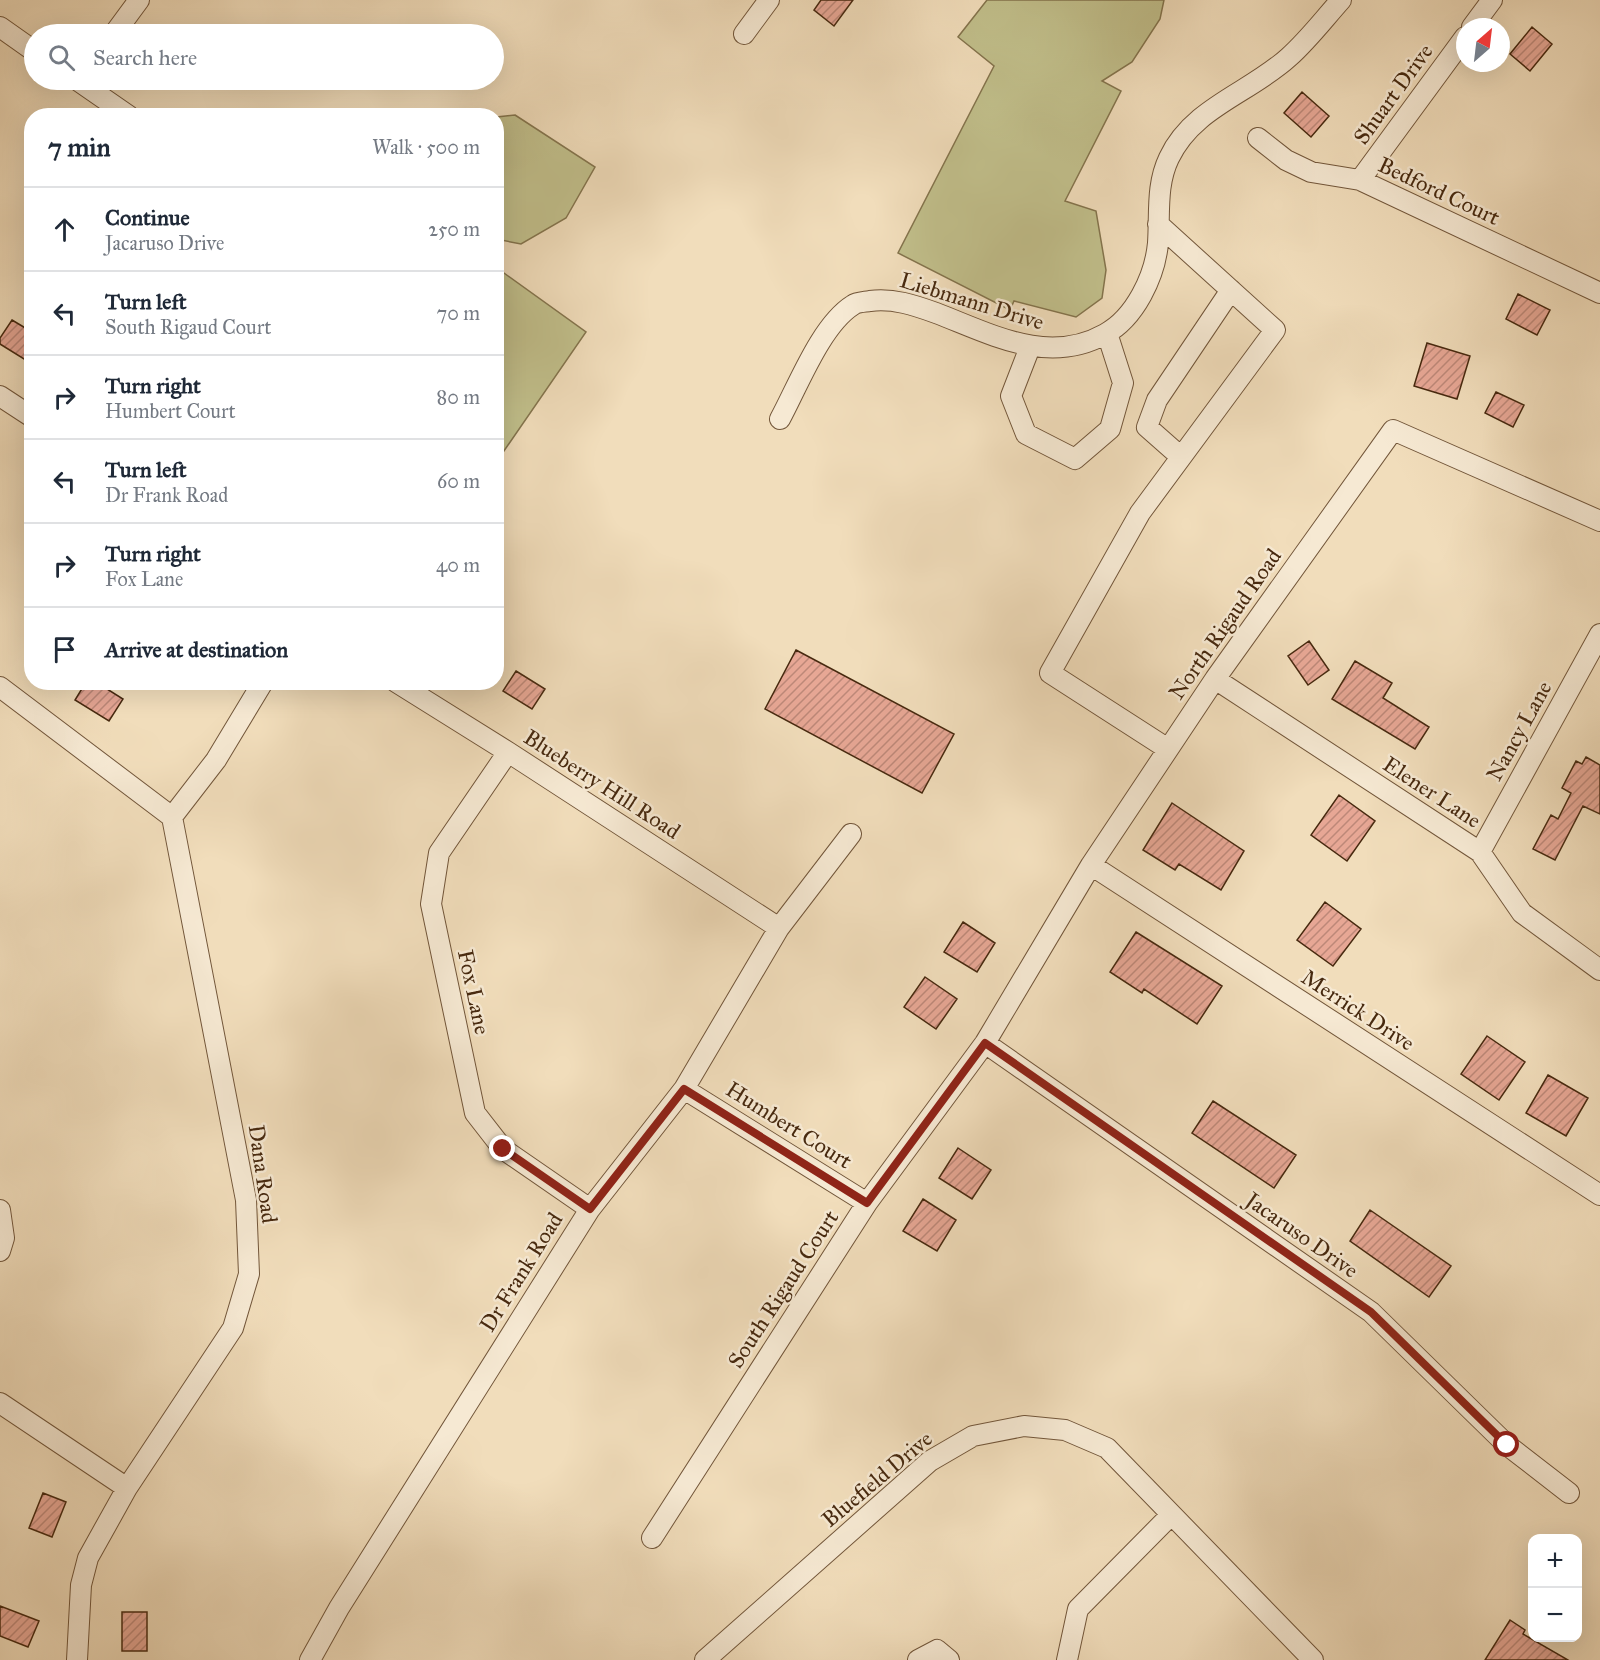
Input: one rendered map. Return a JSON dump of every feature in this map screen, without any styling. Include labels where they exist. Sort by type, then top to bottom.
[{"type":"street","points":[[122,24],[140,0]]},
{"type":"street","points":[[744,34],[769,0]]},
{"type":"street","name":"Liebmann Drive","points":[[780,419],[830,327],[854,304],[887,299],[921,308],[1030,347],[1055,349],[1072,346],[1107,333],[1135,305],[1148,280],[1158,245],[1159,187],[1168,159],[1179,140],[1194,122],[1288,58],[1341,0]]},
{"type":"street","points":[[1479,18],[1492,0]]},
{"type":"street","points":[[0,27],[24,44]]},
{"type":"street","name":"Shuart Drive","points":[[1360,180],[1456,49]]},
{"type":"street","points":[[94,90],[118,108]]},
{"type":"street","name":"Bedford Court","points":[[1258,138],[1286,160],[1311,172],[1360,180],[1600,293]]},
{"type":"street","points":[[1158,224],[1275,330],[1140,513],[1050,673],[1168,749]]},
{"type":"street","points":[[1181,457],[1147,427],[1156,400],[1231,290]]},
{"type":"street","points":[[1030,347],[1011,396],[1026,434],[1075,459],[1110,429],[1124,384],[1107,333]]},
{"type":"street","points":[[0,396],[24,412]]},
{"type":"street","name":"North Rigaud Road","points":[[985,1043],[1091,865],[1168,749],[1215,679],[1393,430],[1600,520]]},
{"type":"street","name":"Nancy Lane","points":[[1480,852],[1600,634]]},
{"type":"street","name":"Elener Lane","points":[[1215,679],[1480,852],[1522,914],[1600,970]]},
{"type":"street","points":[[0,687],[172,817],[216,760],[258,690]]},
{"type":"street","name":"Blueberry Hill Road","points":[[409,690],[779,928]]},
{"type":"street","name":"Fox Lane","points":[[508,752],[439,853],[431,904],[475,1113],[503,1149],[590,1209]]},
{"type":"street","name":"Dana Road","points":[[77,1660],[81,1585],[88,1558],[127,1488],[233,1328],[249,1274],[246,1200],[172,817]]},
{"type":"street","name":"Dr Frank Road","points":[[310,1660],[339,1608],[590,1209],[684,1089],[779,928],[851,834]]},
{"type":"street","name":"Merrick Drive","points":[[1091,865],[1600,1195]]},
{"type":"street","name":"South Rigaud Court","points":[[652,1538],[867,1203],[985,1043]]},
{"type":"street","name":"Jacaruso Drive","points":[[985,1043],[1371,1312],[1507,1445],[1569,1493]]},
{"type":"street","name":"Humbert Court","points":[[684,1089],[867,1203]]},
{"type":"street","points":[[0,1210],[4,1238],[0,1251]]},
{"type":"street","points":[[0,1403],[127,1488]]},
{"type":"street","name":"Bluefield Drive","points":[[705,1660],[930,1461],[974,1436],[1024,1426],[1065,1430],[1107,1448],[1170,1516],[1313,1660]]},
{"type":"street","points":[[1067,1660],[1078,1609],[1170,1516]]},
{"type":"street","points":[[918,1660],[936,1650],[949,1660]]},
{"type":"shaded area","points":[[987,0],[1164,0],[1160,19],[1132,62],[1102,81],[1121,91],[1065,201],[1096,211],[1106,270],[1102,298],[1076,317],[1014,301],[1010,310],[898,253],[994,66],[958,37]]},
{"type":"shaded area","points":[[515,115],[595,167],[566,218],[521,244],[504,241],[504,116]]},
{"type":"shaded area","points":[[504,273],[586,332],[504,451]]},
{"type":"building","points":[[821,0],[853,0],[834,26],[814,10]]},
{"type":"building","points":[[1532,27],[1552,44],[1530,71],[1510,54]]},
{"type":"building","points":[[1302,92],[1329,116],[1311,137],[1284,113]]},
{"type":"building","points":[[1518,294],[1550,310],[1537,335],[1506,319]]},
{"type":"building","points":[[12,320],[24,327],[24,359],[0,344],[0,338]]},
{"type":"building","points":[[1427,343],[1470,356],[1457,399],[1414,386]]},
{"type":"building","points":[[1496,392],[1524,405],[1513,427],[1485,413]]},
{"type":"building","points":[[1309,641],[1329,670],[1308,685],[1288,656]]},
{"type":"building","points":[[796,650],[954,734],[922,793],[765,709]]},
{"type":"building","points":[[1355,661],[1392,683],[1383,698],[1429,727],[1415,749],[1332,699]]},
{"type":"building","points":[[516,671],[545,689],[532,709],[503,691]]},
{"type":"building","points":[[81,690],[109,690],[123,699],[109,721],[75,700]]},
{"type":"building","points":[[1586,757],[1600,765],[1600,814],[1583,806],[1555,860],[1533,849],[1551,815],[1558,819],[1571,793],[1562,788],[1576,761],[1582,764]]},
{"type":"building","points":[[1339,795],[1375,821],[1347,861],[1311,835]]},
{"type":"building","points":[[1172,803],[1244,851],[1221,890],[1179,864],[1175,870],[1143,850]]},
{"type":"building","points":[[1325,902],[1361,929],[1333,966],[1297,940]]},
{"type":"building","points":[[963,922],[995,943],[977,972],[944,952]]},
{"type":"building","points":[[1136,932],[1222,986],[1197,1024],[1144,989],[1142,993],[1110,972]]},
{"type":"building","points":[[925,977],[957,999],[936,1029],[904,1007]]},
{"type":"building","points":[[1487,1036],[1525,1062],[1499,1100],[1461,1074]]},
{"type":"building","points":[[1548,1075],[1588,1098],[1566,1136],[1526,1113]]},
{"type":"building","points":[[1213,1101],[1296,1155],[1274,1188],[1192,1133]]},
{"type":"building","points":[[958,1148],[991,1170],[972,1199],[939,1178]]},
{"type":"building","points":[[923,1199],[956,1220],[937,1251],[903,1231]]},
{"type":"building","points":[[1370,1210],[1451,1266],[1429,1297],[1350,1241]]},
{"type":"building","points":[[43,1493],[66,1502],[52,1537],[29,1528]]},
{"type":"building","points":[[0,1606],[39,1621],[28,1647],[0,1636]]},
{"type":"building","points":[[122,1612],[147,1612],[147,1651],[122,1651]]},
{"type":"building","points":[[1510,1620],[1525,1630],[1523,1634],[1528,1637],[1528,1642],[1537,1642],[1568,1660],[1485,1660]]},
{"type":"route","points":[[503,1149],[590,1209],[684,1089],[867,1203],[985,1043],[1371,1312],[1507,1445]]}]
